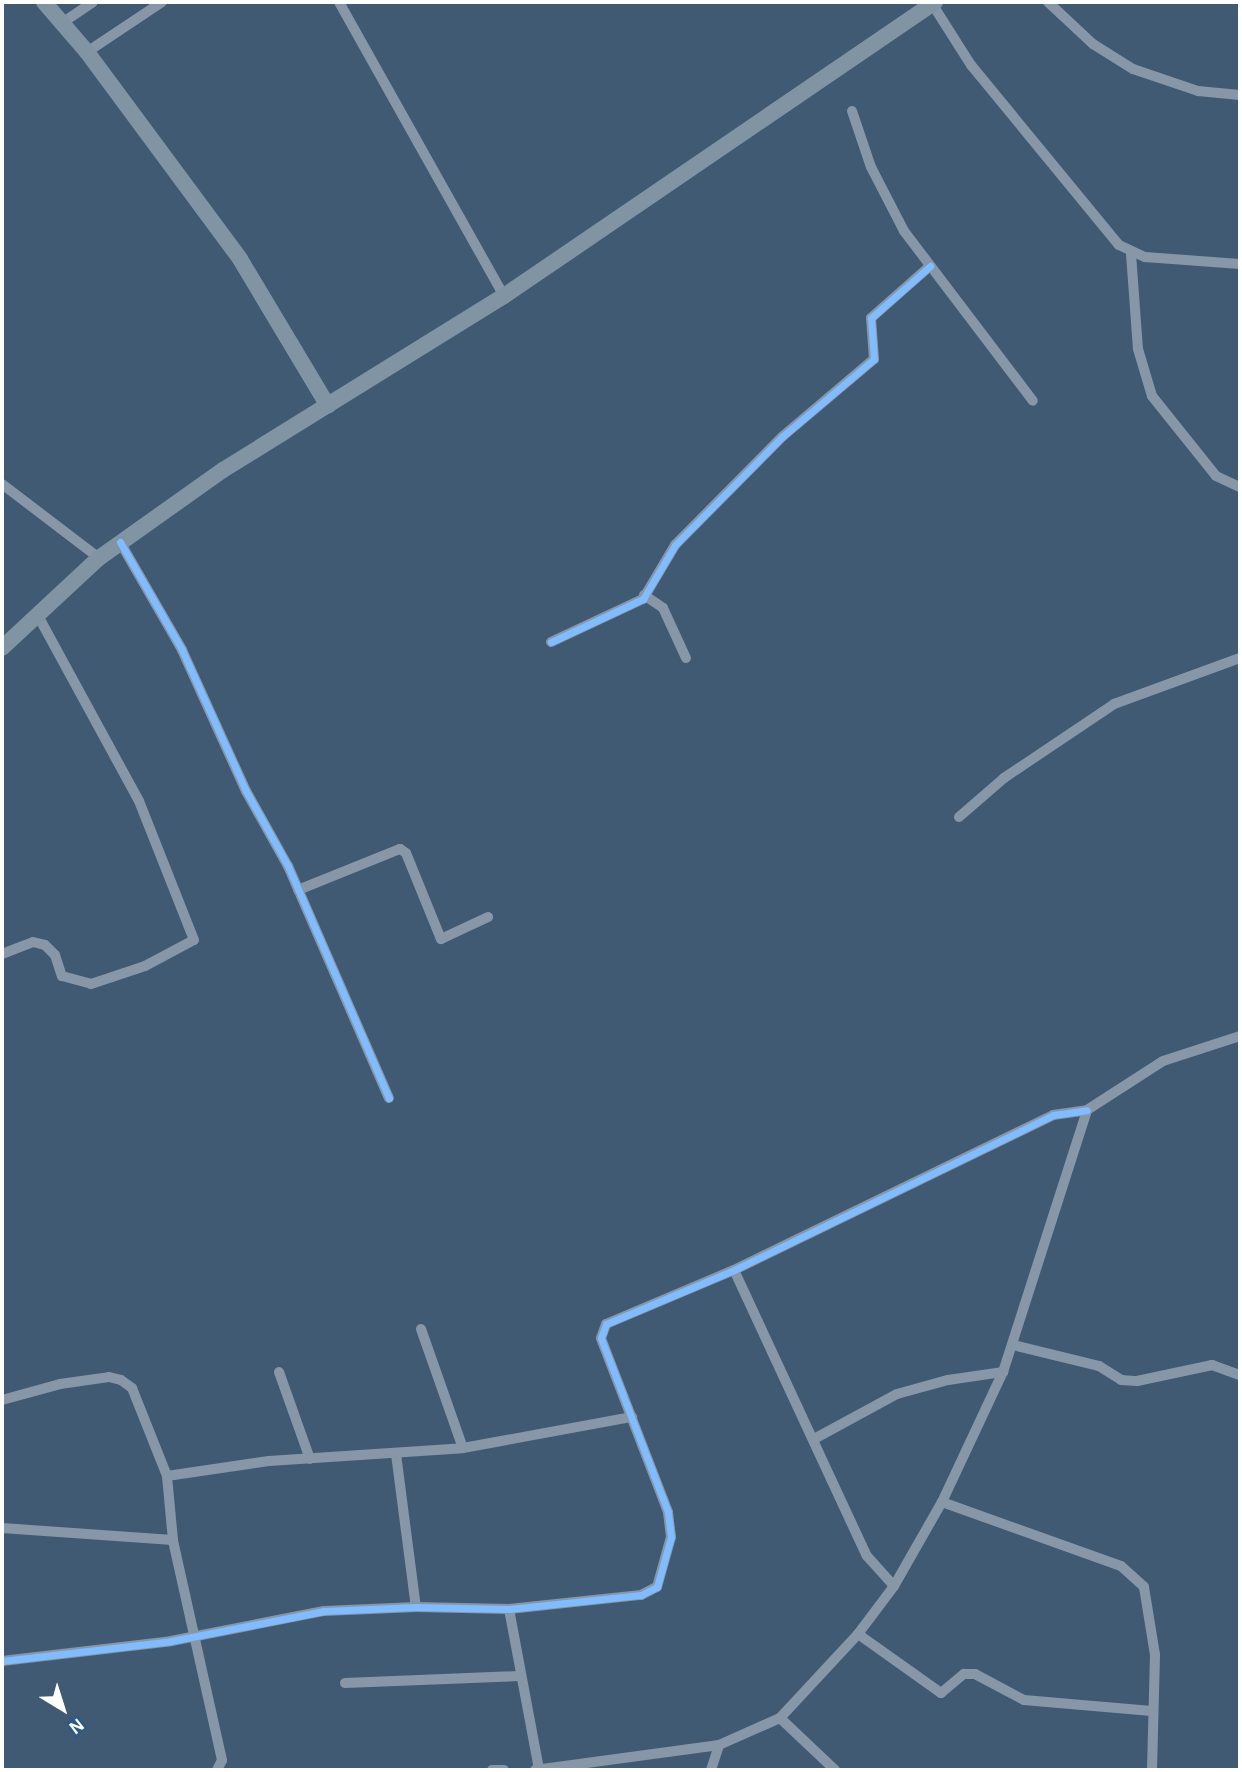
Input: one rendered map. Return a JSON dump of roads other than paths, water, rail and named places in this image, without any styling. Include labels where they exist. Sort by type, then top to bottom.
[{"type":"main road","points":[[44,2],[87,52],[240,259],[328,406]]},
{"type":"main road","points":[[2,648],[99,558],[223,470],[504,296],[933,3]]},
{"type":"street","points":[[62,23],[93,2]]},
{"type":"street","points":[[87,52],[162,2]]},
{"type":"street","points":[[339,2],[504,296]]},
{"type":"street","points":[[1048,2],[1093,44],[1133,69],[1198,92],[1240,96]]},
{"type":"street","points":[[933,3],[971,65],[1130,254],[1138,349],[1152,396],[1216,476],[1240,487]]},
{"type":"street","points":[[852,111],[871,166],[904,231],[967,309],[1033,401]]},
{"type":"street","points":[[1130,254],[1199,264],[1240,264]]},
{"type":"street","points":[[551,642],[644,595],[675,545],[783,436],[874,359],[871,318],[930,266]]},
{"type":"street","points":[[2,484],[99,558]]},
{"type":"street","points":[[120,542],[182,650],[246,791],[298,890],[390,1098]]},
{"type":"street","points":[[644,595],[663,608],[686,658]]},
{"type":"street","points":[[2,954],[33,942],[45,945],[54,955],[62,976],[91,984],[145,966],[194,940],[139,801],[37,614]]},
{"type":"street","points":[[959,817],[1004,778],[1114,704],[1240,658]]},
{"type":"street","points":[[298,890],[400,849],[406,853],[441,939],[488,917]]},
{"type":"street","points":[[2,1661],[196,1636],[324,1611],[415,1606],[509,1609],[641,1595],[657,1587],[671,1537],[668,1512],[601,1330],[734,1270],[1053,1115],[1087,1111],[1163,1061],[1240,1036]]},
{"type":"street","points":[[509,1609],[537,1770],[719,1745],[780,1718],[858,1634],[894,1586],[942,1502],[1003,1372],[1087,1111]]},
{"type":"street","points":[[734,1270],[867,1556],[894,1586]]},
{"type":"street","points":[[421,1329],[463,1448]]},
{"type":"street","points":[[1013,1345],[1098,1366],[1121,1380],[1137,1381],[1212,1365],[1240,1375]]},
{"type":"street","points":[[279,1372],[310,1458]]},
{"type":"street","points":[[814,1439],[897,1394],[948,1380],[1003,1372]]},
{"type":"street","points":[[2,1400],[60,1384],[109,1377],[121,1380],[132,1388],[167,1476],[173,1539],[222,1760],[217,1770]]},
{"type":"street","points":[[167,1476],[310,1458],[463,1448],[632,1417]]},
{"type":"street","points":[[396,1454],[415,1606]]},
{"type":"street","points":[[942,1502],[1121,1566],[1144,1587],[1155,1655],[1152,1770]]},
{"type":"street","points":[[2,1528],[173,1539]]},
{"type":"street","points":[[858,1634],[941,1693],[964,1674],[975,1674],[1024,1700],[1152,1711]]},
{"type":"street","points":[[345,1683],[519,1676]]},
{"type":"street","points":[[780,1718],[835,1770]]},
{"type":"street","points":[[711,1770],[719,1745]]},
{"type":"street","points":[[492,1770],[501,1770]]}]
